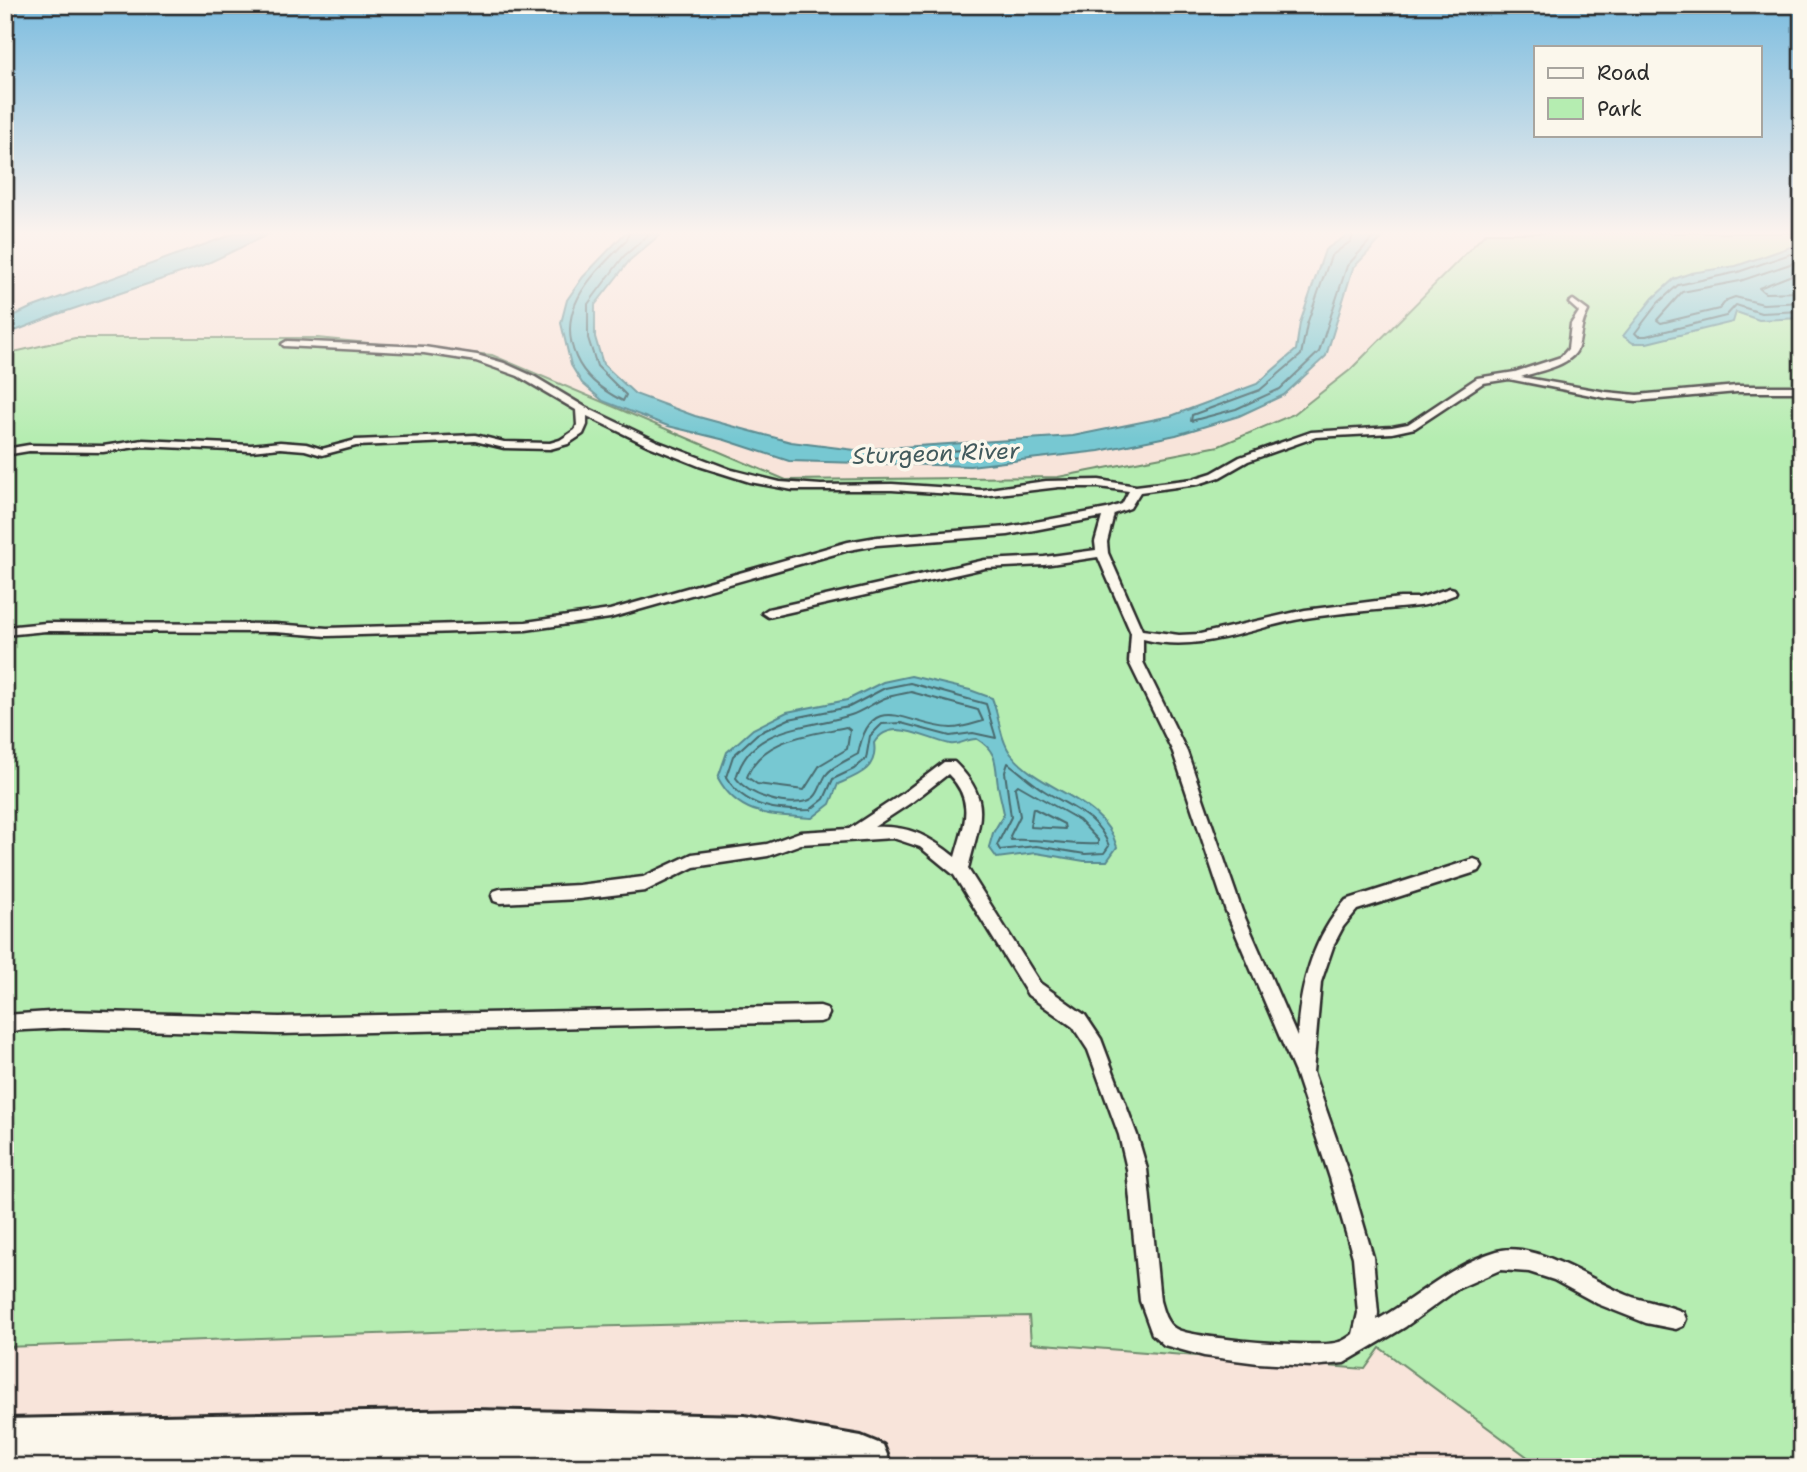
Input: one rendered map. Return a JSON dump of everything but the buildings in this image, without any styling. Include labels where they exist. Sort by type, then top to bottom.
[{"type":"main road","points":[[5,1450],[514,1442],[744,1447],[861,1467]]},
{"type":"lane","points":[[287,344],[416,351],[486,361],[505,367],[617,428],[701,462],[747,478],[783,486],[933,489],[985,493],[1035,485],[1075,484],[1136,489],[1194,482],[1216,475],[1254,455],[1315,434],[1392,430],[1411,426],[1480,380],[1516,375],[1564,359],[1573,350],[1576,324],[1584,311],[1573,303]]},
{"type":"lane","points":[[1501,376],[1637,398],[1737,389],[1800,389]]},
{"type":"lane","points":[[5,452],[29,448],[103,449],[143,443],[251,448],[280,445],[322,452],[355,443],[475,438],[504,445],[550,446],[564,442],[579,432],[582,425],[581,409]]},
{"type":"lane","points":[[5,631],[74,628],[275,628],[327,632],[526,626],[610,614],[848,546],[1008,531],[1109,512],[1126,506],[1136,489]]},
{"type":"lane","points":[[1109,512],[1101,542],[1102,553],[1137,633],[1136,662],[1173,734],[1234,911],[1305,1075],[1363,1257],[1368,1313],[1362,1340]]},
{"type":"lane","points":[[768,613],[985,564],[1044,561],[1102,553]]},
{"type":"lane","points":[[1137,633],[1150,638],[1200,639],[1270,621],[1420,602],[1450,592]]},
{"type":"lane","points":[[851,833],[907,798],[949,766],[969,789],[976,809],[960,870]]},
{"type":"lane","points":[[500,896],[579,892],[645,884],[692,861],[768,850],[800,838],[893,832],[925,842],[960,870],[1034,989],[1079,1021],[1095,1045],[1128,1135],[1137,1169],[1150,1301],[1156,1322],[1170,1338],[1211,1346],[1300,1355],[1343,1353],[1398,1320],[1452,1281],[1500,1260],[1529,1262],[1558,1270],[1605,1297],[1646,1313],[1676,1319]]},
{"type":"lane","points":[[1305,1075],[1307,1015],[1314,978],[1327,936],[1341,916],[1352,905],[1474,866]]},
{"type":"lane","points":[[5,1023],[48,1018],[228,1026],[310,1026],[526,1019],[758,1018],[820,1014]]},
{"type":"green space","points":[[1418,302],[1802,302],[1802,1467],[1541,1467],[1380,1348],[1365,1369],[1031,1343],[1029,1316],[578,1327],[5,1347],[5,354],[75,338],[317,338],[492,355],[786,480],[1058,477],[1219,446],[1294,414],[1350,370]]},
{"type":"water","points":[[48,302],[95,302],[5,335],[5,320]]},
{"type":"water","name":"Sturgeon River","points":[[567,302],[598,302],[595,305],[595,337],[603,364],[635,394],[695,416],[791,442],[855,450],[1073,436],[1171,416],[1257,384],[1296,350],[1300,323],[1307,302],[1343,302],[1326,356],[1284,395],[1239,416],[1176,435],[1099,451],[970,466],[789,461],[725,440],[668,426],[603,401],[582,383],[571,365],[561,323]]},
{"type":"water","points":[[1650,302],[1802,302],[1802,318],[1759,320],[1736,312],[1733,322],[1647,343],[1633,343],[1623,336]]},
{"type":"water","points":[[911,676],[992,698],[1004,742],[1011,754],[1038,778],[1085,806],[1110,830],[1117,847],[1107,861],[1084,861],[1036,853],[997,858],[989,847],[993,833],[1004,814],[996,766],[987,747],[977,739],[954,744],[899,730],[881,735],[874,743],[870,765],[860,774],[838,784],[830,804],[812,818],[770,814],[746,807],[726,791],[718,778],[727,752],[753,729],[787,712],[847,700],[883,682]]}]
